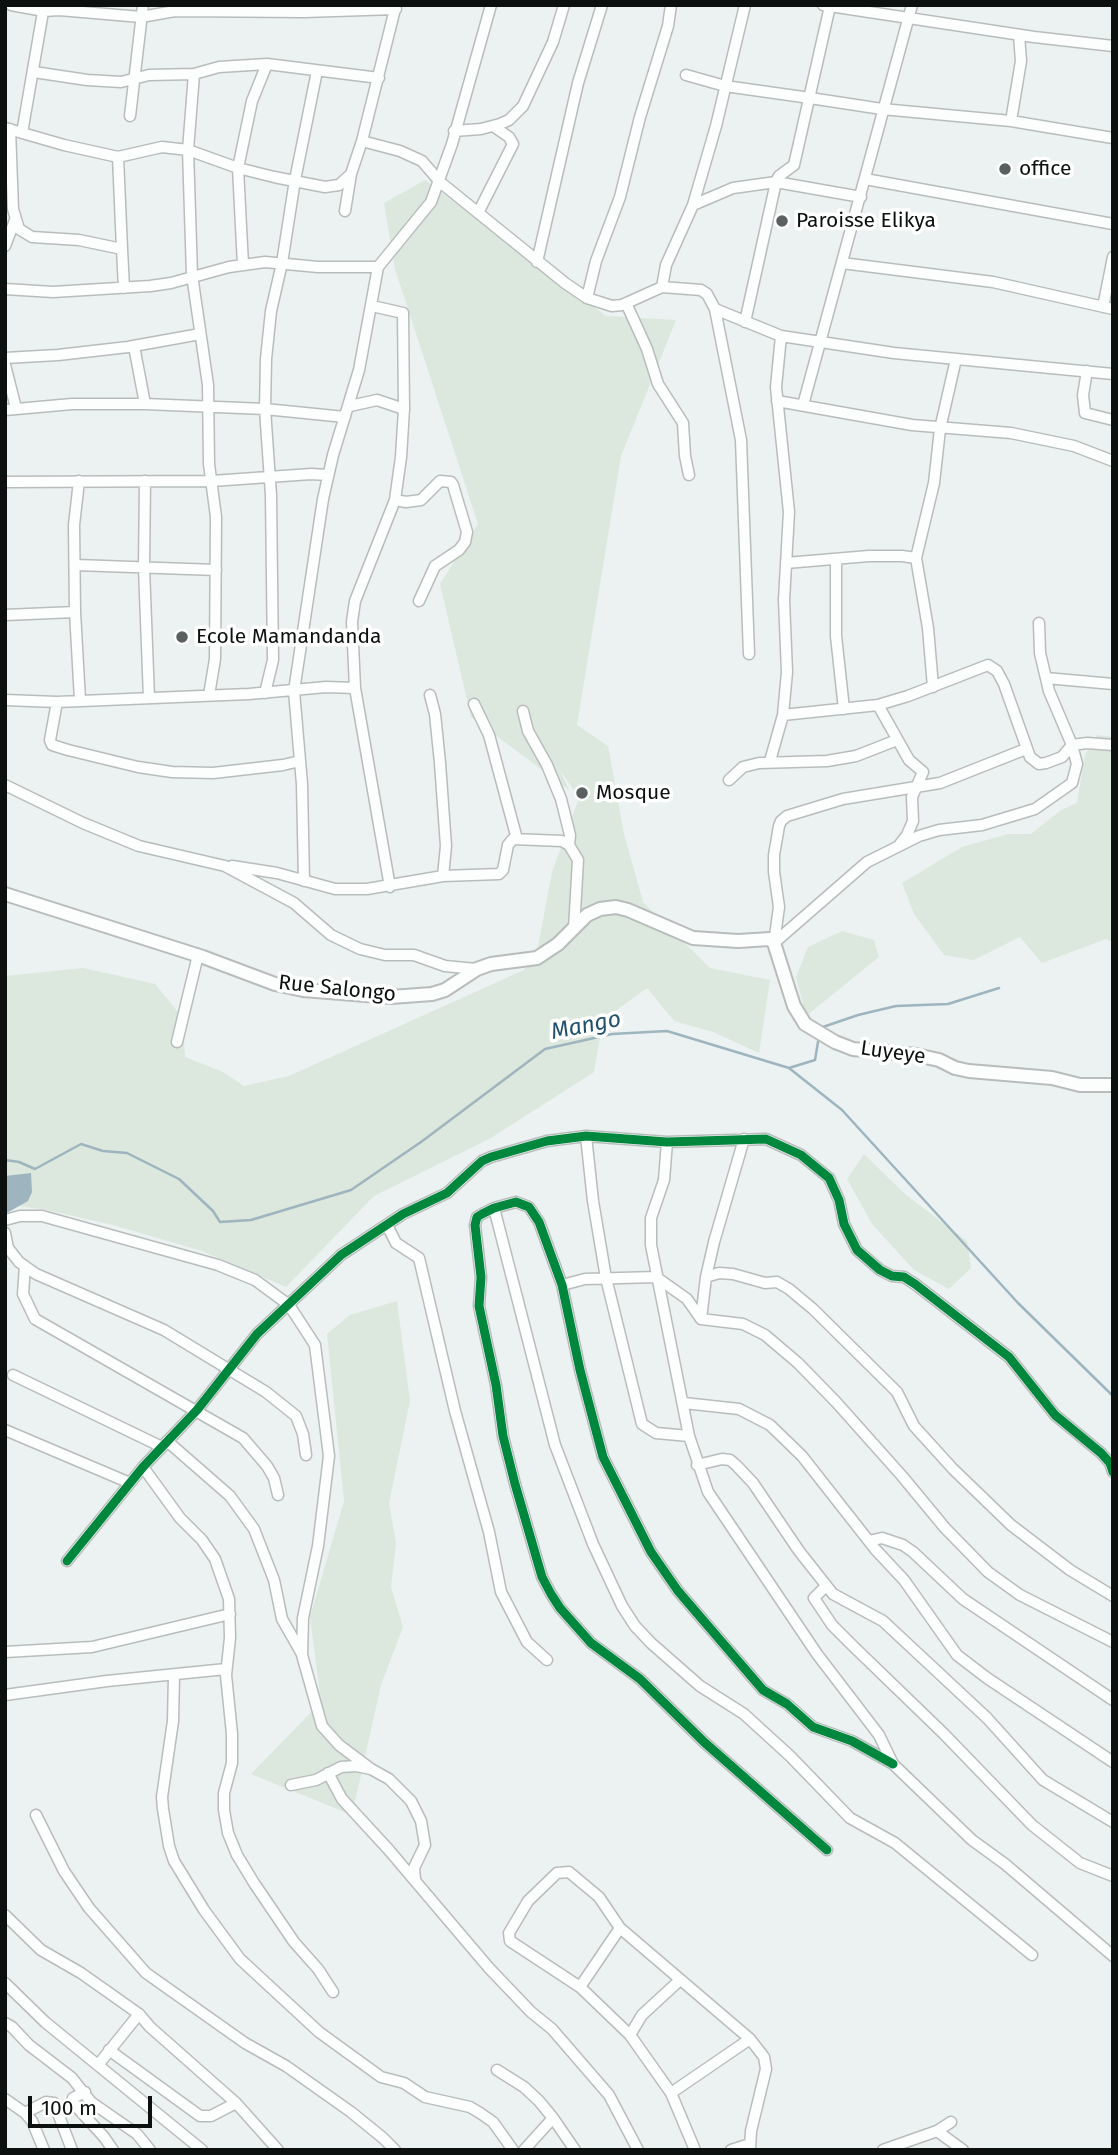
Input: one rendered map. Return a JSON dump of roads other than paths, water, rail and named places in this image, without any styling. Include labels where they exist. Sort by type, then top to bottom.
[{"type":"street","points":[[11,5],[141,17],[175,11],[304,12],[396,7],[351,174],[345,211]]},
{"type":"street","points":[[130,116],[143,5]]},
{"type":"street","points":[[304,881],[300,761],[293,691],[328,475],[350,406],[378,267],[424,213],[440,182],[491,5]]},
{"type":"street","points":[[454,131],[509,120],[523,106],[552,42],[564,5]]},
{"type":"street","points":[[537,262],[578,83],[602,5]]},
{"type":"street","points":[[587,298],[596,261],[620,197],[640,117],[668,26],[671,5]]},
{"type":"street","points":[[662,287],[666,265],[693,205],[716,126],[745,5]]},
{"type":"street","points":[[803,405],[912,5]]},
{"type":"street","points":[[745,322],[776,181],[794,165],[810,98],[826,6],[1113,46]]},
{"type":"street","points":[[22,133],[44,8]]},
{"type":"street","points":[[1012,121],[1021,61],[1019,35]]},
{"type":"street","points":[[34,72],[121,82],[135,78],[194,74],[219,67],[267,64],[379,78]]},
{"type":"street","points":[[243,265],[238,168],[252,101],[267,64]]},
{"type":"street","points":[[265,693],[273,660],[271,495],[265,409],[266,359],[271,311],[317,71]]},
{"type":"street","points":[[194,74],[188,150],[192,275],[208,385],[209,464],[216,517],[215,659],[209,695]]},
{"type":"street","points":[[686,75],[725,86],[882,109],[1012,121],[1113,138]]},
{"type":"street","points":[[478,213],[513,144],[509,137],[494,125]]},
{"type":"street","points":[[122,249],[79,240],[32,237],[19,229],[15,220],[9,170],[7,129],[118,157],[162,147],[188,150],[238,168],[331,187],[339,185],[351,174]]},
{"type":"street","points":[[362,141],[385,146],[422,161],[440,182],[537,262],[587,298],[612,306],[626,303],[662,287],[705,292],[715,309],[741,440],[749,654]]},
{"type":"street","points":[[118,157],[124,288]]},
{"type":"street","points":[[865,178],[1113,224]]},
{"type":"street","points":[[693,205],[733,188],[776,181],[861,197]]},
{"type":"street","points":[[5,246],[15,220]]},
{"type":"street","points":[[842,263],[993,282],[1108,308],[1113,257]]},
{"type":"street","points":[[5,289],[53,292],[124,288],[171,283],[192,275],[243,265],[282,263],[318,267],[378,267]]},
{"type":"street","points":[[626,303],[659,384],[683,423],[685,456],[690,475]]},
{"type":"street","points":[[372,306],[403,313],[404,409],[395,499],[355,601],[352,632],[355,688],[390,887]]},
{"type":"street","points":[[715,309],[781,335],[894,353],[1113,374]]},
{"type":"street","points":[[5,358],[134,346],[200,334]]},
{"type":"street","points":[[770,761],[783,715],[787,672],[784,600],[789,512],[776,401],[781,335]]},
{"type":"street","points":[[134,346],[145,404]]},
{"type":"street","points":[[933,687],[928,628],[916,558],[934,483],[940,429],[956,359]]},
{"type":"street","points":[[5,365],[10,409],[72,404],[145,404],[265,409],[345,417]]},
{"type":"street","points":[[1087,371],[1083,394],[1085,413],[1113,420]]},
{"type":"street","points":[[350,406],[377,400],[404,409]]},
{"type":"street","points":[[776,401],[856,417],[940,429],[1012,433],[1074,446],[1113,461]]},
{"type":"street","points":[[5,482],[212,481],[328,475]]},
{"type":"street","points":[[79,481],[74,525],[80,700]]},
{"type":"street","points":[[145,481],[149,698]]},
{"type":"street","points":[[395,499],[406,502],[421,500],[440,481],[451,482],[467,532],[463,546],[435,566],[419,601]]},
{"type":"street","points":[[786,563],[887,555],[916,558]]},
{"type":"street","points":[[836,559],[836,636],[844,709]]},
{"type":"street","points":[[76,565],[216,570]]},
{"type":"street","points":[[5,615],[75,612]]},
{"type":"street","points":[[774,943],[867,862],[919,836],[939,830],[982,825],[1035,809],[1072,783],[1077,764],[1046,678],[1040,653],[1039,622]]},
{"type":"street","points":[[783,715],[878,705],[933,687],[982,665],[992,665],[1004,684],[1026,749],[1034,761],[1046,763],[1062,757],[1072,745],[1113,745]]},
{"type":"street","points":[[1046,678],[1113,684]]},
{"type":"street","points":[[5,701],[57,702],[355,688]]},
{"type":"street","points":[[430,695],[439,751],[446,846],[443,876]]},
{"type":"street","points":[[57,702],[50,740],[52,745],[138,767],[172,772],[213,773],[300,761]]},
{"type":"street","points":[[474,704],[489,735],[517,839]]},
{"type":"street","points":[[878,705],[909,760],[923,772],[915,788],[913,821],[907,835],[895,850]]},
{"type":"street","points":[[523,711],[528,731],[547,765],[561,799],[570,835],[569,845]]},
{"type":"street","points":[[729,780],[743,767],[770,761],[827,761],[856,757],[897,740]]},
{"type":"street","points":[[774,943],[779,907],[774,864],[781,821],[793,813],[843,799],[915,788],[964,775],[1026,749]]},
{"type":"street","points":[[5,785],[83,823],[139,846],[225,866],[278,873],[335,889],[390,887],[443,876],[499,874],[503,870],[510,841],[562,841],[569,845],[578,860],[574,929]]},
{"type":"street","points":[[225,866],[293,903],[331,935],[359,948],[384,955],[414,955],[445,966],[477,969]]},
{"type":"street","name":"Rue Salongo","points":[[5,894],[198,956],[275,984],[303,990],[380,997],[414,996],[445,990],[477,969],[491,964],[537,958],[558,944],[587,915],[600,909],[615,907],[638,913],[668,929],[693,938],[737,941],[770,939],[774,943]]},
{"type":"street","name":"Luyeye","points":[[774,943],[794,1006],[805,1024],[835,1042],[853,1049],[916,1055],[969,1071],[1052,1078],[1080,1085],[1113,1085]]},
{"type":"street","points":[[177,1042],[198,956]]},
{"type":"street","points":[[586,1136],[593,1201],[606,1278],[642,1424],[656,1433],[690,1436]]},
{"type":"street","points":[[67,1561],[143,1467],[197,1410],[257,1334],[341,1255],[403,1214],[447,1193],[482,1161],[547,1141],[586,1136],[667,1142],[766,1139],[801,1155],[829,1178],[839,1200],[844,1224],[858,1250],[880,1270],[892,1276],[904,1277],[915,1284],[1009,1357],[1055,1415],[1101,1453],[1110,1463],[1113,1472]]},
{"type":"street","points":[[701,1319],[713,1242],[744,1139]]},
{"type":"street","points":[[667,1142],[664,1180],[651,1218],[651,1245],[697,1465],[715,1504],[817,1654],[879,1735],[893,1764]]},
{"type":"street","points":[[827,1850],[704,1742],[640,1679],[591,1643],[551,1594],[538,1564],[503,1436],[496,1385],[479,1306],[481,1277],[475,1225],[477,1217],[494,1208],[516,1202],[529,1207],[539,1222],[562,1285],[580,1370],[603,1457],[651,1552],[678,1591],[763,1690],[787,1704],[813,1727],[852,1741],[893,1764],[972,1840],[1005,1864],[1113,1956]]},
{"type":"street","points":[[494,1208],[555,1445],[593,1544],[622,1606],[635,1626],[700,1686],[744,1714],[790,1756],[849,1818],[895,1843],[1032,1955]]},
{"type":"street","points":[[5,1220],[20,1216],[42,1216],[208,1262],[255,1280],[289,1305],[315,1345],[329,1456],[318,1546],[303,1618],[302,1655]]},
{"type":"street","points":[[387,1225],[396,1243],[419,1258],[489,1532],[501,1592],[527,1642],[547,1660]]},
{"type":"street","points":[[5,1233],[8,1248],[36,1274],[164,1331],[266,1392],[296,1416],[303,1434],[306,1455]]},
{"type":"street","points":[[25,1266],[23,1294],[35,1319],[243,1438],[258,1453],[274,1478],[278,1495]]},
{"type":"street","points":[[706,1277],[719,1273],[733,1274],[765,1283],[777,1282],[789,1289],[897,1392],[914,1426],[953,1469],[1011,1525],[1070,1570],[1113,1596]]},
{"type":"street","points":[[562,1285],[585,1279],[656,1277],[687,1299],[701,1319],[743,1324],[765,1335],[798,1363],[836,1402],[945,1528],[988,1572],[1020,1595],[1113,1642]]},
{"type":"street","points":[[13,1375],[165,1444],[230,1496],[254,1529],[274,1580],[282,1619],[302,1655],[322,1726],[339,1745],[389,1780],[411,1801],[421,1821],[425,1845],[413,1875],[423,1891]]},
{"type":"street","points":[[684,1403],[739,1409],[770,1425],[802,1456],[869,1541],[904,1580],[957,1655],[986,1678],[1113,1762]]},
{"type":"street","points":[[5,1430],[130,1483]]},
{"type":"street","points":[[697,1465],[722,1459],[730,1460],[736,1465],[760,1493],[832,1594],[883,1620],[987,1718],[1042,1780],[1113,1822]]},
{"type":"street","points":[[143,1467],[180,1518],[202,1540],[215,1559],[225,1585],[230,1614],[226,1670],[232,1734],[232,1763],[224,1793],[228,1833],[254,1884],[333,1992]]},
{"type":"street","points":[[869,1541],[891,1539],[913,1552],[963,1599],[1113,1700]]},
{"type":"street","points":[[826,1586],[814,1598],[832,1625],[944,1734],[1032,1825],[1080,1863],[1113,1876]]},
{"type":"street","points":[[5,1652],[92,1647],[230,1614]]},
{"type":"street","points":[[5,1695],[107,1681],[226,1670]]},
{"type":"street","points":[[174,1676],[173,1721],[162,1797],[163,1809],[174,1861],[204,1910],[240,1959],[319,2032],[381,2077],[404,2083],[425,2097],[470,2107],[480,2113],[492,2122],[513,2150]]},
{"type":"street","points":[[291,1785],[316,1780],[341,1767],[371,1769]]},
{"type":"street","points":[[328,1773],[342,1799],[489,1968],[531,2012],[552,2029],[609,2095],[638,2150]]},
{"type":"street","points":[[36,1815],[64,1871],[89,1908],[146,1973],[245,2043],[286,2066],[351,2112],[395,2150]]},
{"type":"street","points":[[695,2150],[671,2093],[630,2035],[580,1986],[510,1941],[509,1933],[527,1901],[557,1873],[569,1872],[599,1897],[620,1928],[750,2039],[764,2057],[766,2069],[751,2131],[750,2147],[731,2150]]},
{"type":"street","points":[[5,1915],[41,1950],[81,1973],[139,2014],[236,2103],[278,2150]]},
{"type":"street","points":[[580,1986],[620,1928]]},
{"type":"street","points":[[630,2035],[642,2015],[680,1980]]},
{"type":"street","points":[[5,1983],[45,2022],[202,2150]]},
{"type":"street","points":[[98,2065],[139,2014]]},
{"type":"street","points":[[5,2023],[85,2092],[91,2102],[138,2134],[149,2150]]},
{"type":"street","points":[[671,2093],[750,2039]]},
{"type":"street","points":[[109,2050],[200,2116],[211,2116],[236,2103]]},
{"type":"street","points":[[498,2070],[524,2087],[553,2118],[575,2150]]},
{"type":"street","points":[[85,2092],[73,2098],[72,2102],[113,2150]]},
{"type":"street","points":[[5,2099],[26,2113],[44,2150]]},
{"type":"street","points":[[26,2113],[46,2102],[54,2103],[72,2150]]},
{"type":"street","points":[[524,2150],[553,2118]]},
{"type":"street","points":[[883,2150],[937,2131],[951,2122]]},
{"type":"street","points":[[937,2131],[963,2150]]},
{"type":"water","points":[[31,1173],[32,1192],[28,1201],[5,1214],[5,1176]]},
{"type":"waterway","points":[[822,1030],[823,1027],[858,1015],[896,1006],[948,1004],[999,988]]},
{"type":"waterway","name":"Mango","points":[[5,1160],[19,1162],[35,1169],[81,1144],[103,1151],[127,1153],[179,1179],[213,1211],[220,1222],[251,1220],[351,1190],[421,1142],[545,1049],[612,1034],[667,1031],[789,1068],[842,1110],[1018,1303],[1113,1396]]},
{"type":"waterway","points":[[789,1068],[815,1060],[819,1036]]},
{"type":"place","name":"office","points":[[1005,169]]},
{"type":"place","name":"Paroisse Elikya","points":[[782,221]]},
{"type":"place","name":"Ecole Mamandanda","points":[[182,637]]},
{"type":"place","name":"Mosque","points":[[582,793]]}]
